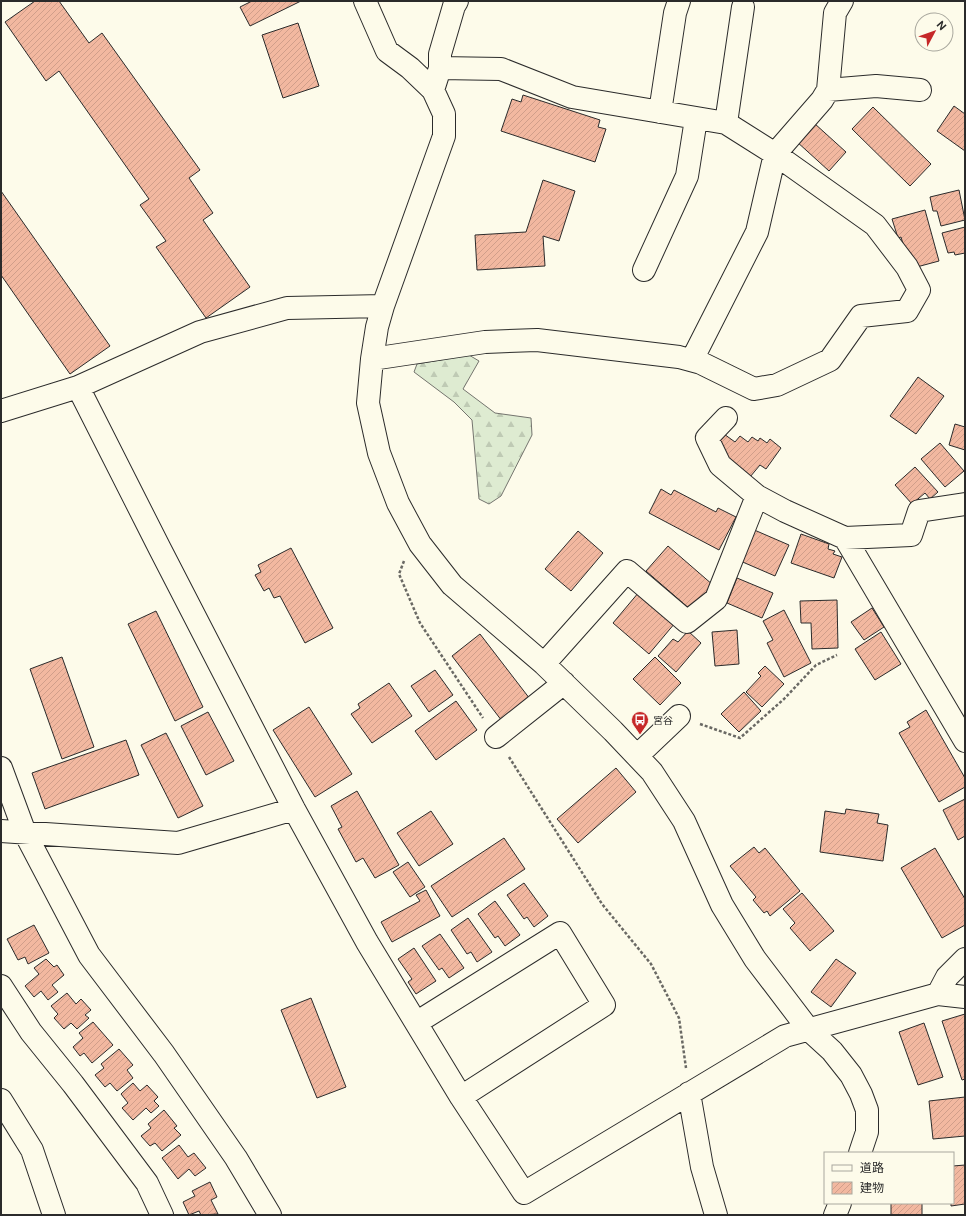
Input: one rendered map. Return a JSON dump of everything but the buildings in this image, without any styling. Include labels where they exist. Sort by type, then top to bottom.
[{"type":"street","points":[[365,1],[387,51],[410,68],[433,90],[444,114],[444,136],[377,327],[372,359],[368,403],[379,453],[398,503],[420,544],[452,585],[544,664],[652,772],[684,821],[722,905],[755,959],[809,1030],[832,1051],[851,1076],[862,1094],[867,1110],[867,1132],[860,1152]]},
{"type":"street","points":[[433,90],[440,68],[440,54],[454,6],[457,1]]},
{"type":"street","points":[[660,112],[675,13],[679,1]]},
{"type":"street","points":[[692,360],[757,232],[776,154],[822,100],[828,90],[835,13],[842,1]]},
{"type":"street","points":[[726,123],[743,7]]},
{"type":"street","points":[[372,359],[485,342],[537,340],[679,357],[701,362],[754,389],[777,385],[830,360],[861,316],[907,311],[920,290],[907,267],[875,225],[776,154],[726,123],[572,97],[501,69],[440,68]]},
{"type":"street","points":[[828,90],[876,86],[920,90]]},
{"type":"street","points":[[644,270],[687,176],[696,119]]},
{"type":"street","points":[[1,411],[78,387],[200,332],[287,308],[384,306]]},
{"type":"street","points":[[78,387],[294,809],[367,942],[461,1097],[524,1193],[785,1036],[938,994],[965,997]]},
{"type":"street","points":[[726,418],[707,438],[720,465],[757,496],[785,511],[845,538],[911,535],[919,511],[965,504]]},
{"type":"street","points":[[544,664],[627,570],[688,622],[716,599],[757,496]]},
{"type":"street","points":[[845,538],[965,741]]},
{"type":"street","points":[[496,737],[564,683]]},
{"type":"street","points":[[637,756],[679,716]]},
{"type":"street","points":[[1,768],[25,833],[89,955],[164,1054],[232,1151],[267,1212]]},
{"type":"street","points":[[1,831],[178,843],[294,809]]},
{"type":"street","points":[[416,1023],[560,933],[604,1005],[461,1097]]},
{"type":"street","points":[[938,994],[947,977],[965,959]]},
{"type":"street","points":[[1,986],[31,1032],[73,1084],[147,1183],[162,1215]]},
{"type":"street","points":[[689,1093],[702,1167],[716,1215]]},
{"type":"street","points":[[1,1100],[32,1150],[54,1215]]},
{"type":"street","points":[[835,1215],[840,1204]]},
{"type":"path","points":[[420,544],[406,555],[399,574],[420,623],[496,737],[602,904],[651,964],[679,1018],[689,1093]]},
{"type":"path","points":[[679,716],[740,738],[784,699],[816,665],[837,655]]},
{"type":"green space","points":[[469,355],[479,361],[463,389],[495,413],[531,418],[532,435],[501,496],[489,504],[479,499],[472,420],[454,402],[414,372],[417,364]]},
{"type":"place","name":"宮谷","points":[[640,735]]}]
